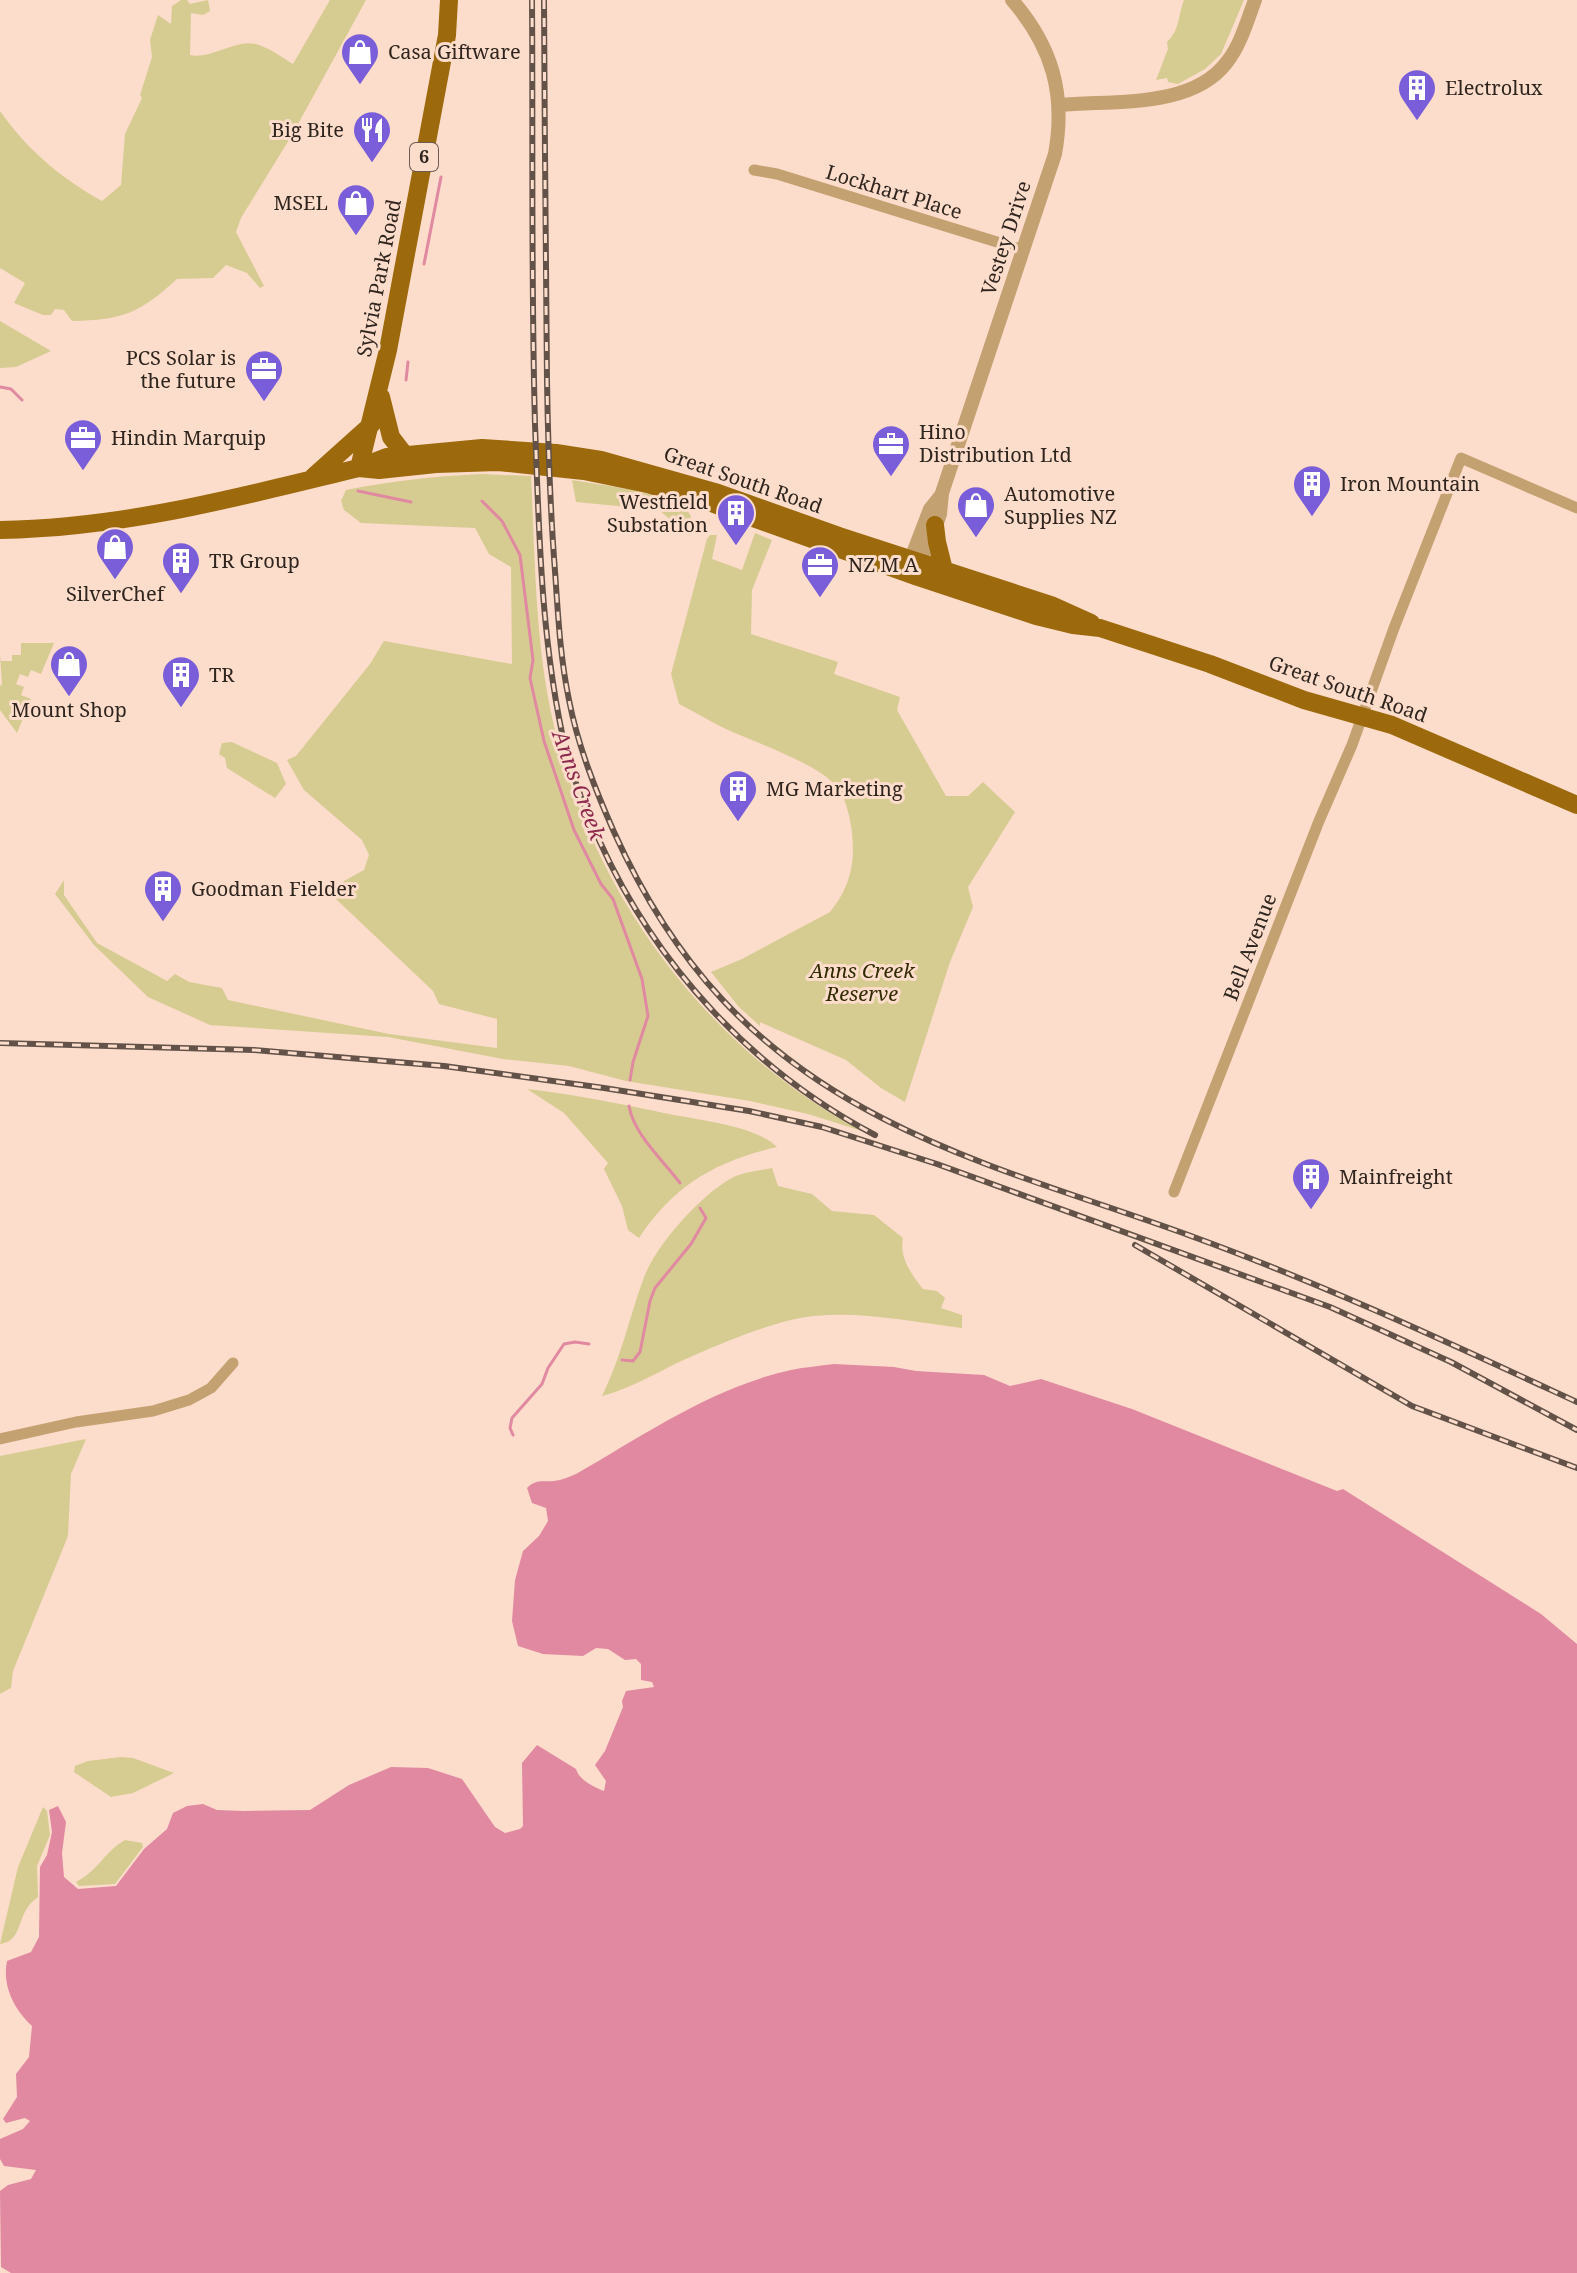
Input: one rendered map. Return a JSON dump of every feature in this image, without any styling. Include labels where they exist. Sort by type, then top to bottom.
[{"type":"main road","name":"Sylvia Park Road","points":[[359,468],[380,390],[447,35],[449,0]]},
{"type":"main road","points":[[380,390],[389,432],[404,454]]},
{"type":"main road","points":[[310,479],[372,424]]},
{"type":"main road","name":"Great South Road","points":[[0,530],[59,529],[145,517],[359,468],[387,457],[482,448],[531,458],[601,460],[659,474],[1036,616],[1100,628]]},
{"type":"main road","name":"Great South Road","points":[[359,468],[379,470],[531,458]]},
{"type":"main road","points":[[935,525],[944,570]]},
{"type":"main road","name":"Great South Road","points":[[914,568],[944,570],[1064,610],[1100,628],[1210,664],[1304,700],[1392,725],[1577,805]]},
{"type":"street","name":"Vestey Drive","points":[[914,568],[935,525],[942,493],[1055,154],[1060,129],[1055,75],[1041,41],[1012,0]]},
{"type":"street","points":[[1060,105],[1165,97],[1196,88],[1208,81],[1229,60],[1255,0]]},
{"type":"street","name":"Lockhart Place","points":[[754,170],[777,174],[1023,250]]},
{"type":"street","name":"Bell Avenue","points":[[1174,1192],[1461,458],[1577,508]]},
{"type":"street","name":"Vestey Drive","points":[[914,568],[930,509],[942,493]]},
{"type":"street","points":[[0,1439],[76,1422],[153,1411],[189,1400],[211,1388],[233,1363]]},
{"type":"green space","points":[[187,0],[190,4],[208,0],[210,11],[203,15],[191,13],[190,55],[198,56],[251,43],[293,64],[330,0],[366,0],[292,135],[241,218],[236,232],[264,286],[260,288],[247,273],[226,265],[213,278],[177,279],[141,307],[105,319],[72,321],[64,310],[55,309],[51,315],[43,315],[14,303],[25,283],[0,268],[0,111],[46,162],[102,201],[121,185],[125,134],[142,98],[140,95],[152,57],[150,40],[158,15],[171,24],[172,6]]},
{"type":"green space","points":[[1184,0],[1244,0],[1221,54],[1205,69],[1178,84],[1168,82],[1167,78],[1156,80],[1168,49],[1167,42],[1177,27]]},
{"type":"green space","points":[[0,321],[51,351],[16,367],[0,368]]},
{"type":"green space","points":[[482,474],[531,476],[539,628],[552,717],[570,781],[594,843],[625,902],[662,958],[705,1010],[753,1056],[805,1097],[862,1131],[808,1114],[750,1101],[626,1081],[569,1066],[503,1059],[388,1037],[210,1025],[148,997],[94,945],[55,894],[64,880],[64,895],[97,943],[167,981],[175,974],[189,982],[222,988],[228,1000],[389,1034],[497,1048],[497,1019],[439,1004],[433,991],[336,899],[344,881],[364,870],[369,855],[362,840],[304,790],[287,760],[296,756],[370,664],[384,641],[512,664],[511,567],[489,554],[475,528],[361,523],[344,510],[341,501],[346,490],[414,479]]},
{"type":"green space","points":[[572,480],[638,491],[673,502],[691,517],[690,536],[659,510],[576,502]]},
{"type":"green space","name":"Anns Creek Reserve","points":[[755,533],[772,540],[752,590],[751,634],[838,662],[834,674],[900,697],[897,710],[946,796],[968,796],[983,782],[1015,812],[968,887],[973,907],[950,962],[905,1102],[881,1088],[846,1060],[760,1022],[760,1026],[739,1007],[711,972],[830,912],[847,883],[853,859],[847,808],[836,786],[801,762],[728,730],[679,704],[671,674],[707,539],[710,535],[717,535],[712,559],[742,570]]},
{"type":"green space","points":[[21,643],[54,643],[41,674],[31,670],[28,677],[20,674],[16,684],[24,687],[21,695],[31,699],[17,733],[0,710],[0,655],[1,661],[12,661],[12,655],[21,655]]},
{"type":"green space","points":[[232,742],[277,763],[286,784],[275,798],[227,768],[225,758],[219,754],[222,743]]},
{"type":"green space","points":[[527,1089],[720,1123],[753,1133],[777,1147],[735,1160],[698,1178],[667,1203],[639,1238],[628,1230],[622,1206],[604,1169],[608,1163],[564,1113]]},
{"type":"green space","points":[[772,1168],[778,1186],[812,1194],[832,1211],[874,1215],[903,1238],[904,1259],[914,1277],[923,1289],[937,1291],[945,1298],[941,1308],[962,1315],[962,1328],[869,1316],[800,1318],[740,1336],[602,1396],[643,1280],[667,1238],[705,1197],[730,1179]]},
{"type":"green space","points":[[86,1439],[71,1474],[68,1536],[13,1671],[11,1688],[0,1694],[0,1456]]},
{"type":"green space","points":[[133,1758],[174,1773],[133,1793],[111,1797],[74,1772],[75,1766],[88,1761]]},
{"type":"green space","points":[[43,1807],[47,1811],[50,1835],[37,1866],[38,1897],[24,1913],[12,1939],[0,1944],[18,1867]]},
{"type":"green space","points":[[125,1840],[142,1843],[143,1847],[115,1884],[79,1886],[76,1882]]},
{"type":"shaded area","points":[[834,1364],[984,1375],[1010,1386],[1041,1379],[1132,1409],[1337,1491],[1343,1489],[1541,1614],[1577,1644],[1577,2273],[11,2273],[1,2267],[0,2191],[8,2185],[31,2179],[36,2170],[4,2166],[0,2159],[0,2139],[23,2129],[30,2121],[25,2118],[6,2123],[3,2119],[17,2097],[16,2074],[29,2057],[32,2026],[11,1996],[6,1970],[7,1961],[31,1952],[39,1937],[40,1867],[47,1855],[52,1832],[49,1810],[58,1806],[66,1822],[62,1853],[64,1877],[78,1889],[116,1886],[144,1849],[167,1829],[173,1813],[187,1806],[203,1804],[217,1810],[244,1811],[310,1810],[349,1785],[391,1767],[428,1768],[462,1779],[495,1827],[505,1833],[523,1826],[522,1763],[537,1745],[576,1769],[587,1783],[604,1791],[606,1781],[595,1765],[605,1751],[623,1707],[626,1691],[654,1687],[652,1682],[641,1680],[641,1664],[636,1659],[625,1660],[608,1649],[596,1648],[583,1656],[543,1654],[518,1646],[512,1621],[515,1580],[523,1551],[539,1536],[548,1521],[546,1508],[532,1503],[527,1488],[536,1482],[557,1481],[576,1474],[680,1414],[734,1388],[791,1370]]},
{"type":"waterway","name":"Anns Creek","points":[[424,264],[441,177]]},
{"type":"waterway","name":"Anns Creek","points":[[406,380],[408,362]]},
{"type":"waterway","points":[[0,387],[11,389],[22,400]]},
{"type":"waterway","name":"Anns Creek","points":[[358,491],[411,502]]},
{"type":"waterway","name":"Anns Creek","points":[[482,501],[502,521],[520,555],[533,660],[530,678],[544,741],[574,830],[601,884],[613,899],[642,979],[648,1016],[630,1080]]},
{"type":"waterway","name":"Anns Creek","points":[[629,1106],[643,1137],[680,1183]]},
{"type":"waterway","name":"Anns Creek","points":[[622,1360],[633,1361],[640,1352],[655,1288],[691,1244],[706,1218],[700,1208]]},
{"type":"waterway","name":"Anns Creek","points":[[513,1435],[510,1428],[512,1418],[542,1384],[548,1368],[564,1344],[589,1344]]},
{"type":"railway","points":[[532,0],[533,318],[540,548],[551,670],[569,763],[599,840],[622,886],[679,972],[749,1047],[788,1080],[875,1135]]},
{"type":"railway","points":[[544,0],[549,452],[563,668],[577,734],[607,816],[637,879],[691,963],[722,999],[794,1064],[882,1118],[996,1168],[1289,1274],[1577,1402]]},
{"type":"railway","points":[[0,1043],[254,1050],[444,1066],[749,1111],[822,1127],[937,1164],[1330,1307],[1451,1362],[1577,1430]]},
{"type":"railway","points":[[1135,1245],[1412,1406],[1577,1468]]},
{"type":"place","name":"Casa Giftware","points":[[360,86]]},
{"type":"place","name":"Electrolux","points":[[1417,122]]},
{"type":"place","name":"Big Bite","points":[[372,164]]},
{"type":"place","name":"MSEL","points":[[356,237]]},
{"type":"place","name":"PCS Solar is the future","points":[[264,403]]},
{"type":"place","name":"Hindin Marquip","points":[[83,472]]},
{"type":"place","name":"Hino Distribution Ltd","points":[[891,478]]},
{"type":"place","name":"Iron Mountain","points":[[1312,518]]},
{"type":"place","name":"Automotive Supplies NZ","points":[[976,539]]},
{"type":"place","name":"Westfield Substation","points":[[736,547]]},
{"type":"place","name":"SilverChef","points":[[115,581]]},
{"type":"place","name":"TR Group","points":[[181,595]]},
{"type":"place","name":"NZ M A","points":[[820,599]]},
{"type":"place","name":"Mount Shop","points":[[69,698]]},
{"type":"place","name":"TR","points":[[181,709]]},
{"type":"place","name":"MG Marketing","points":[[738,823]]},
{"type":"place","name":"Goodman Fielder","points":[[163,923]]},
{"type":"place","name":"Mainfreight","points":[[1311,1211]]}]
